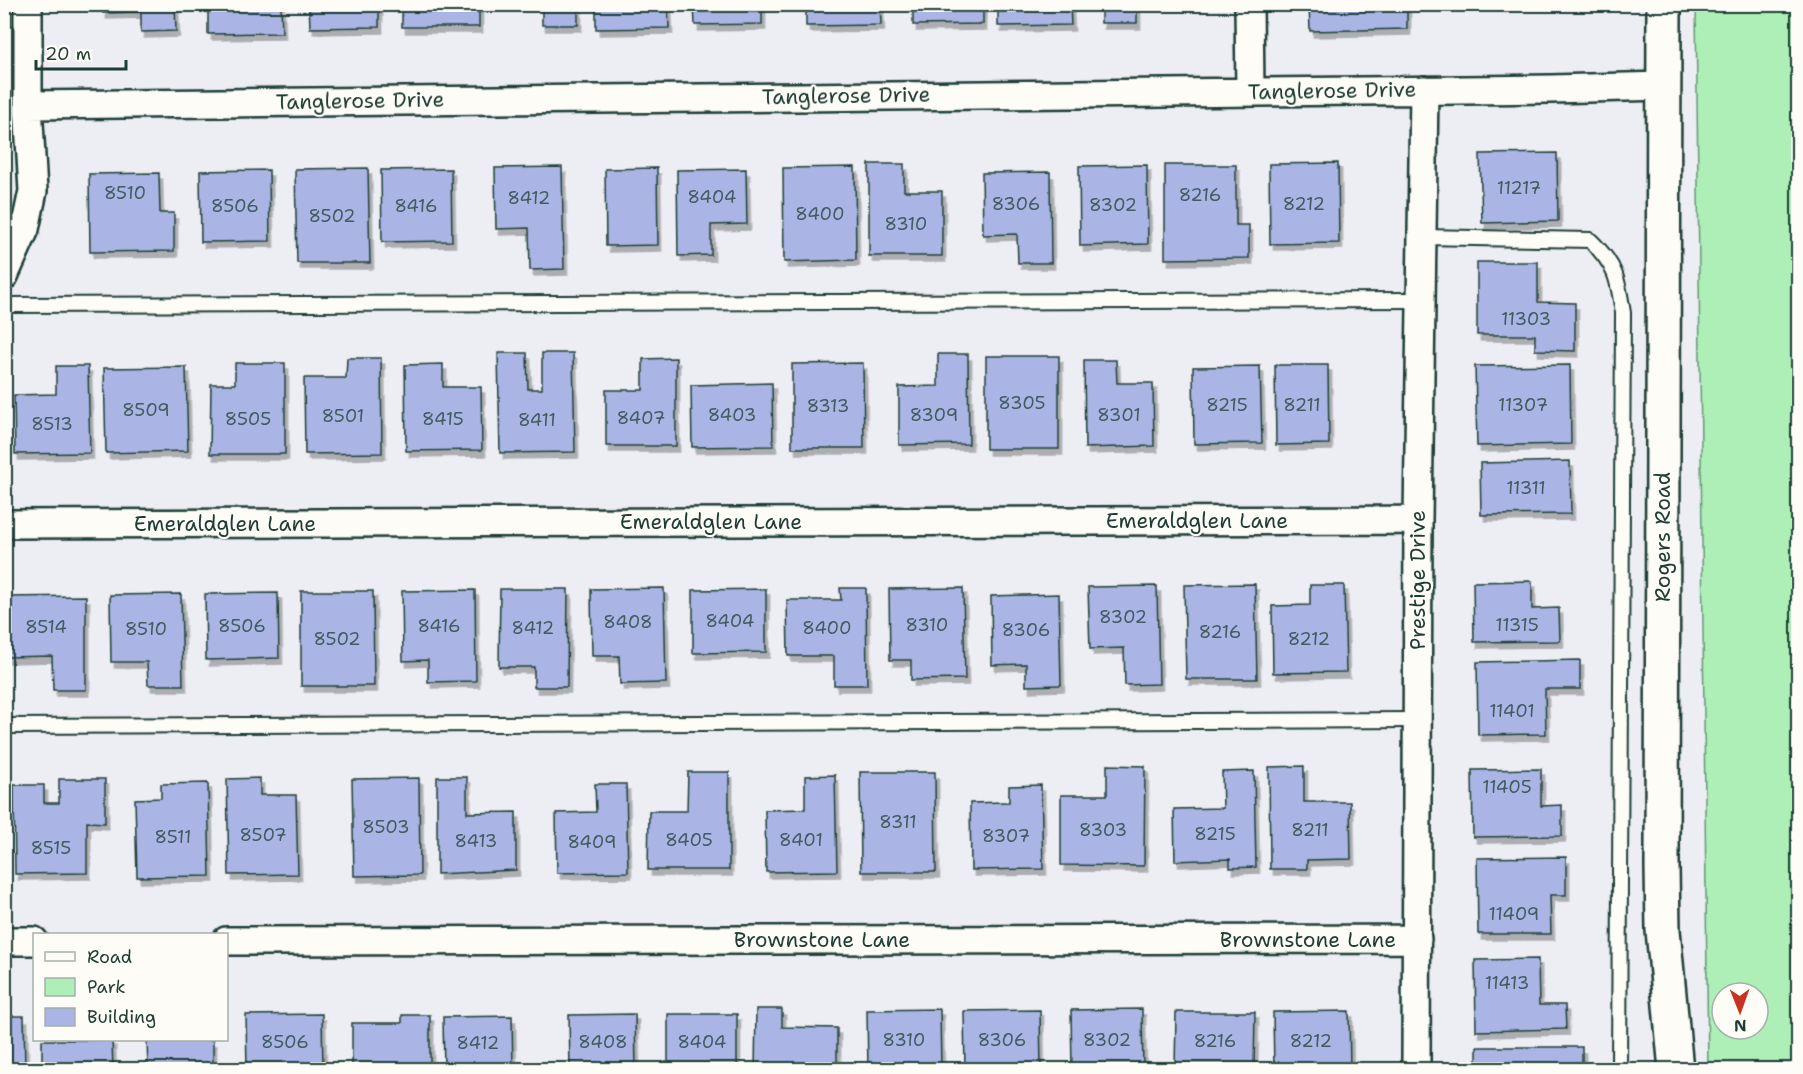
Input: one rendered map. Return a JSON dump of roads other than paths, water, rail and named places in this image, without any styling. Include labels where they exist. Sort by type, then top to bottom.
[{"type":"street","points":[[4,276],[25,229],[33,191],[28,105],[28,4]]},
{"type":"street","points":[[1249,4],[1250,92]]},
{"type":"street","name":"Rogers Road","points":[[1664,4],[1662,867],[1663,930],[1676,1070]]},
{"type":"street","name":"Tanglerose Drive","points":[[28,105],[1664,86]]},
{"type":"street","name":"Prestige Drive","points":[[1416,1070],[1418,520],[1424,90]]},
{"type":"street","name":"Emeraldglen Lane","points":[[4,524],[1418,520]]},
{"type":"street","name":"Brownstone Lane","points":[[228,941],[1417,939]]},
{"type":"street","points":[[4,942],[33,941]]},
{"type":"lane","points":[[1422,237],[1590,240],[1609,258],[1619,284],[1623,314],[1619,1070]]},
{"type":"lane","points":[[4,304],[1421,300]]},
{"type":"lane","points":[[4,726],[1417,720]]}]
